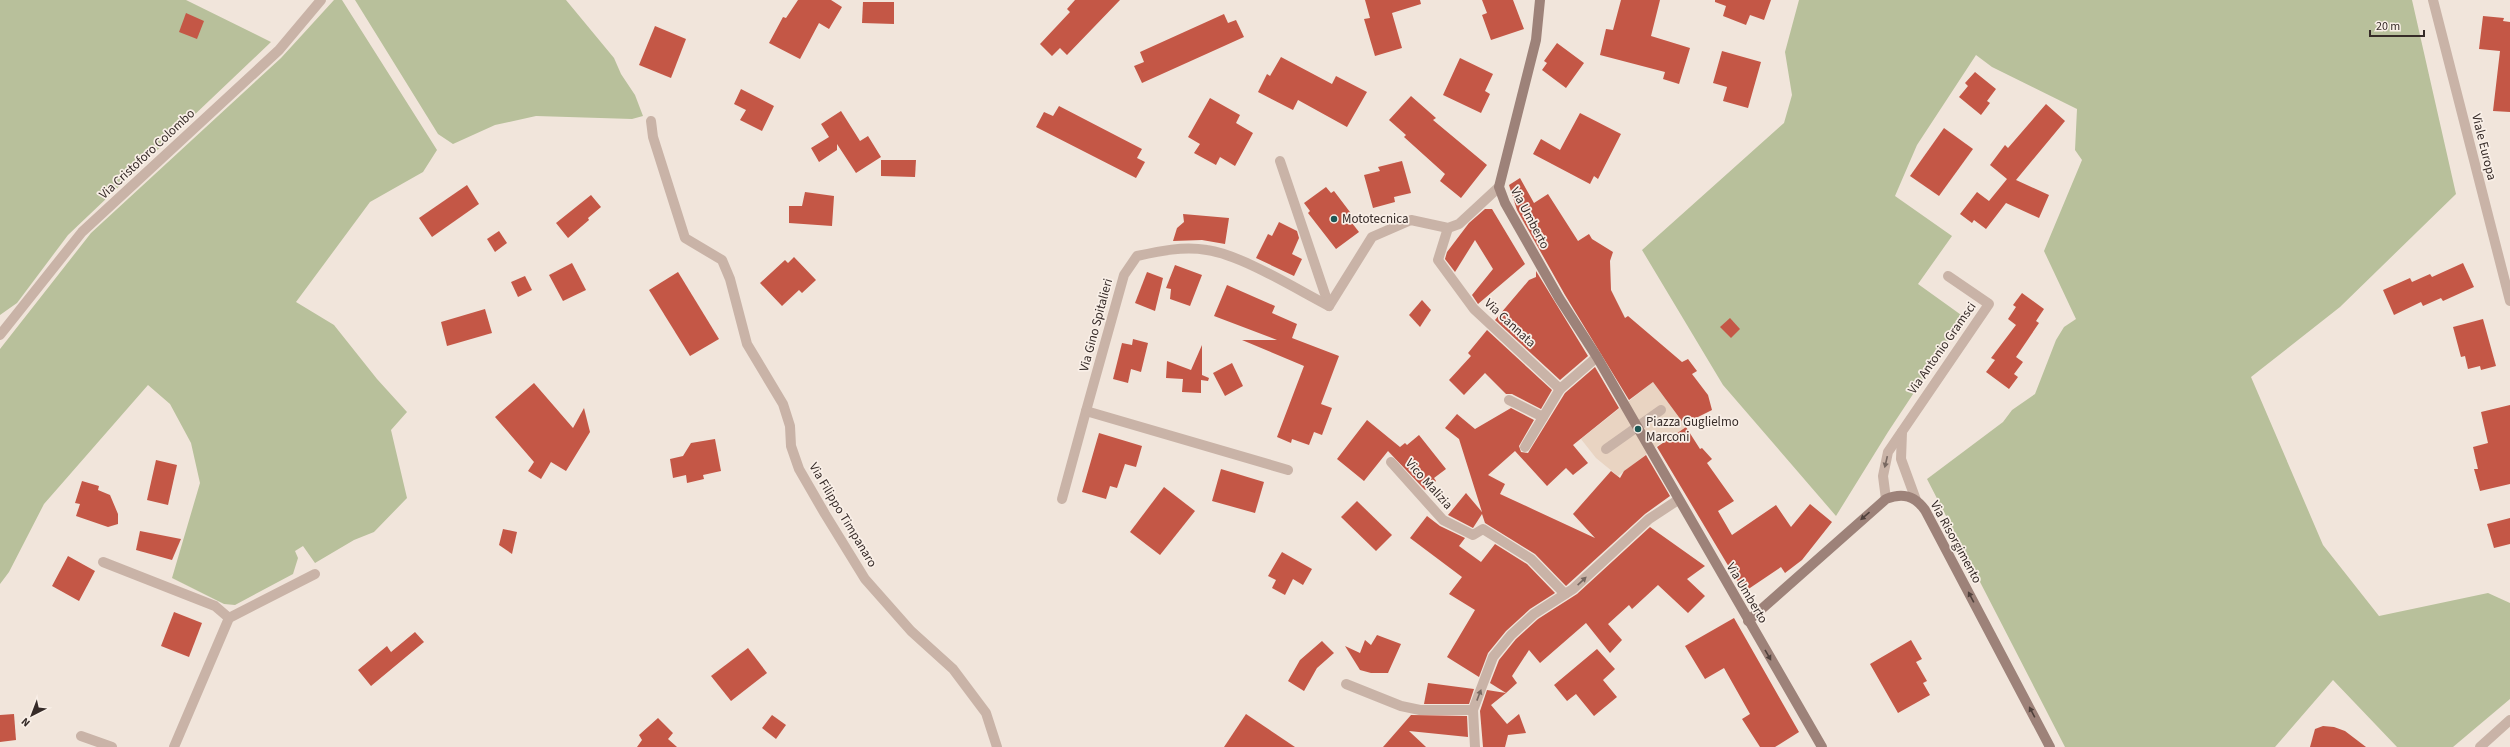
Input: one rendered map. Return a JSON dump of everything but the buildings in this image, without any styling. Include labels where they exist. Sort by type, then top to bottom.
[{"type":"main road","name":"Via Umberto","points":[[1540,0],[1536,40],[1499,187],[1505,203],[1559,298],[1597,357],[1650,452],[1822,747]]},
{"type":"main road","name":"Via Risorgimento","points":[[1886,499],[1902,495],[1916,500],[1925,510],[2050,747]]},
{"type":"main road","points":[[1748,621],[1886,499]]},
{"type":"street","name":"Via Cristoforo Colombo","points":[[0,335],[82,232],[279,50],[321,0]]},
{"type":"street","name":"Viale Europa","points":[[2433,0],[2510,301]]},
{"type":"street","name":"Via Filippo Timpanaro","points":[[651,121],[653,137],[684,238],[722,260],[730,279],[747,344],[783,404],[790,426],[792,446],[799,469],[865,579],[911,631],[953,669],[986,713],[996,747]]},
{"type":"street","points":[[1280,161],[1329,306]]},
{"type":"street","points":[[1329,306],[1372,237],[1412,220],[1448,228],[1459,224],[1499,187]]},
{"type":"street","name":"Via Cannata","points":[[1448,228],[1438,260],[1474,309],[1560,389]]},
{"type":"street","name":"Via Gino Spitalieri","points":[[1062,499],[1124,275],[1137,256],[1171,248],[1206,250],[1230,256],[1329,306]]},
{"type":"street","name":"Via Antonio Gramsci","points":[[1903,428],[1989,304],[1948,276]]},
{"type":"street","points":[[1525,447],[1560,389],[1597,357]]},
{"type":"street","points":[[1509,400],[1543,417]]},
{"type":"street","points":[[1606,449],[1661,410]]},
{"type":"street","points":[[1086,411],[1288,470]]},
{"type":"street","points":[[1886,499],[1883,476],[1888,452],[1903,428]]},
{"type":"street","points":[[1903,428],[1901,459],[1916,500]]},
{"type":"street","name":"Vico Malizia","points":[[1391,462],[1443,520],[1472,535],[1483,529],[1512,546],[1531,559],[1565,594]]},
{"type":"street","points":[[1466,747],[1475,743],[1473,710],[1493,657],[1511,635],[1534,614],[1565,594],[1649,519],[1678,500]]},
{"type":"street","points":[[103,562],[215,606],[229,618]]},
{"type":"street","points":[[174,747],[229,618],[315,574]]},
{"type":"street","points":[[1346,684],[1401,706],[1420,710],[1473,710]]},
{"type":"street","points":[[2480,747],[2510,720]]},
{"type":"street","points":[[81,736],[112,747]]},
{"type":"green space","points":[[0,0],[186,0],[271,42],[68,235],[17,303],[0,315]]},
{"type":"green space","points":[[334,0],[342,0],[437,150],[423,172],[370,202],[296,302],[334,325],[377,379],[407,412],[391,430],[407,498],[374,532],[354,540],[315,563],[303,546],[295,551],[298,558],[293,574],[235,605],[224,604],[172,578],[200,483],[191,443],[170,404],[148,385],[44,504],[9,572],[0,584],[0,349],[91,233],[281,58]]},
{"type":"green space","points":[[355,0],[566,0],[614,58],[621,74],[635,95],[643,116],[632,119],[536,116],[495,125],[453,144],[438,134]]},
{"type":"green space","points":[[1799,0],[2412,0],[2456,194],[2340,307],[2251,377],[2323,545],[2379,616],[2488,593],[2510,603],[2510,699],[2453,747],[2397,747],[2333,680],[2275,747],[2065,747],[1927,479],[2003,422],[2012,410],[2035,394],[2056,340],[2064,327],[2076,319],[2044,251],[2082,160],[2075,150],[2077,109],[1992,67],[1976,55],[1917,145],[1895,196],[1952,236],[1918,284],[1964,317],[1888,432],[1836,516],[1723,385],[1642,250],[1784,123],[1792,95],[1785,52]]},
{"type":"shaded area","name":"Piazza Guglielmo Marconi","points":[[1653,382],[1686,427],[1658,445],[1618,476],[1596,458],[1581,439]]},
{"type":"place","name":"Mototecnica","points":[[1334,219]]},
{"type":"place","name":"Piazza Guglielmo Marconi","points":[[1638,429]]}]
